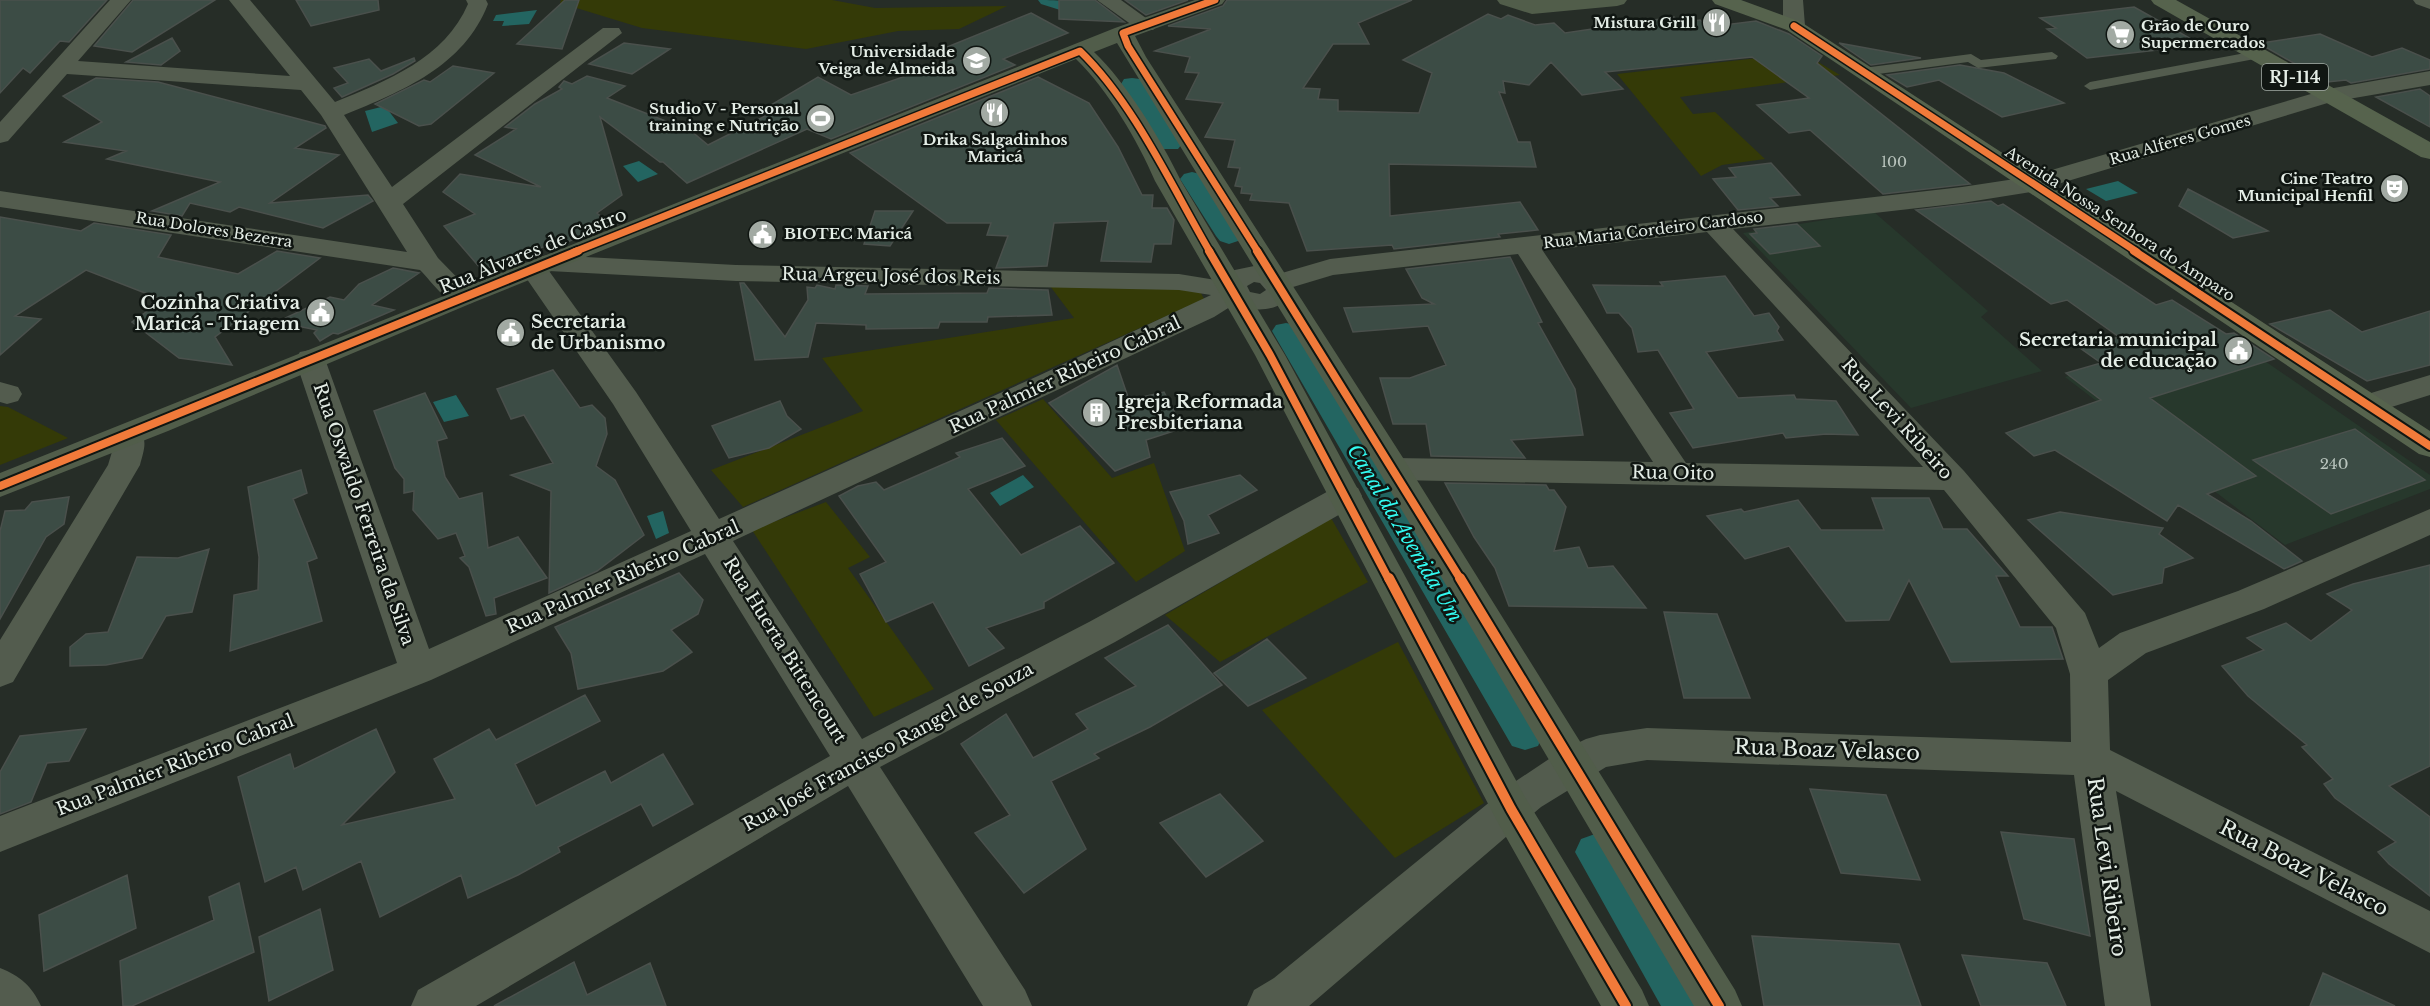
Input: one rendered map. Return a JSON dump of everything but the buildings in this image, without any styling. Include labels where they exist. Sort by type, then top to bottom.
[{"type":"main road","name":"Avenida Nossa Senhora do Amparo","points":[[1722,0],[1794,13],[1863,72],[2430,446]]},
{"type":"main road","name":"RJ-114","points":[[2161,0],[2430,152]]},
{"type":"street","points":[[0,136],[121,0]]},
{"type":"street","points":[[240,0],[331,112],[428,263],[462,297]]},
{"type":"street","points":[[331,112],[392,85],[441,55],[470,28],[477,11],[476,0]]},
{"type":"street","points":[[1107,0],[1135,29],[1134,57],[1394,469],[1541,787],[1626,1006]]},
{"type":"street","name":"Rua Álvares de Castro","points":[[0,486],[462,297],[1135,29],[1215,0]]},
{"type":"street","points":[[1507,0],[1532,8],[1617,0]]},
{"type":"street","points":[[2423,0],[2430,3]]},
{"type":"street","points":[[389,202],[611,33]]},
{"type":"street","points":[[1080,51],[1101,71],[1158,159],[1168,181],[1234,293],[1346,496],[1541,787],[1719,1006]]},
{"type":"street","points":[[63,67],[309,84]]},
{"type":"street","name":"Rua Alferes Gomes","points":[[2031,184],[2328,96],[2430,78]]},
{"type":"street","name":"Rua Maria Cordeiro Cardoso","points":[[1278,283],[1330,267],[1962,195],[2031,184]]},
{"type":"street","name":"Rua Dolores Bezerra","points":[[0,199],[428,263]]},
{"type":"street","name":"Rua Levi Ribeiro","points":[[1713,223],[1953,479],[2072,623],[2089,674],[2091,759],[2128,1006]]},
{"type":"street","points":[[375,255],[412,238]]},
{"type":"street","points":[[1526,245],[1677,474]]},
{"type":"street","name":"Rua Argeu José dos Reis","points":[[541,266],[736,273],[1179,282],[1202,284],[1234,293]]},
{"type":"street","name":"Rua Huerta Bittencourt","points":[[541,266],[856,760],[1009,1006]]},
{"type":"street","name":"Rua Palmier Ribeiro Cabral","points":[[0,834],[418,670],[1183,320],[1234,293],[1233,285],[1247,275],[1268,276],[1278,283]]},
{"type":"street","name":"Rua Oswaldo Ferreira da Silva","points":[[310,359],[418,670]]},
{"type":"street","points":[[2369,404],[2430,385]]},
{"type":"street","points":[[0,672],[124,465],[130,445],[128,435]]},
{"type":"street","name":"Rua Oito","points":[[1394,469],[1953,479]]},
{"type":"street","name":"Rua José Francisco Rangel de Souza","points":[[434,1006],[856,760],[1102,632],[1346,496]]},
{"type":"street","points":[[2089,674],[2133,643],[2251,600],[2430,520]]},
{"type":"street","points":[[2072,623],[2133,643]]},
{"type":"street","name":"Rua Boaz Velasco","points":[[1270,1006],[1290,993],[1541,787],[1600,751],[1647,744],[2091,759],[2430,933]]},
{"type":"street","points":[[0,990],[18,1006]]},
{"type":"lane","points":[[2090,86],[2256,55]]},
{"type":"lane","points":[[1863,72],[1971,58],[1978,64],[2052,56]]},
{"type":"shaded area","points":[[1874,212],[1988,311],[1981,317],[2042,371],[1911,408],[1743,233]]},
{"type":"shaded area","points":[[2217,328],[2430,475],[2430,489],[2285,545],[2065,377],[2150,351],[2146,347]]},
{"type":"green space","points":[[561,0],[832,0],[875,8],[1007,6],[959,29],[898,31],[806,49],[642,28],[560,3]]},
{"type":"green space","points":[[1803,53],[1840,75],[1680,97],[1693,114],[1715,112],[1765,159],[1722,165],[1701,176],[1617,74]]},
{"type":"green space","points":[[1050,286],[1199,289],[1204,299],[743,507],[711,470],[863,411],[822,358],[1074,318]]},
{"type":"green space","points":[[1043,399],[1112,478],[1154,463],[1185,551],[1136,582],[996,420]]},
{"type":"green space","points":[[0,406],[8,407],[68,438],[0,465]]},
{"type":"green space","points":[[826,502],[870,557],[848,568],[934,689],[874,717],[752,530]]},
{"type":"green space","points":[[1331,518],[1368,582],[1220,662],[1165,615]]},
{"type":"green space","points":[[1398,642],[1484,803],[1395,858],[1262,710]]},
{"type":"water","points":[[537,10],[529,24],[502,26],[504,21],[493,21],[496,15]]},
{"type":"water","points":[[385,106],[398,123],[372,132],[365,111]]},
{"type":"water","points":[[639,161],[658,174],[638,182],[623,166]]},
{"type":"water","points":[[2118,181],[2138,193],[2106,201],[2086,189]]},
{"type":"water","points":[[456,395],[469,416],[444,422],[433,402]]},
{"type":"water","points":[[1023,475],[1034,487],[1000,506],[990,493]]},
{"type":"water","points":[[663,511],[669,533],[656,539],[647,516]]},
{"type":"waterway","name":"Canal da Avenida Um","points":[[1048,0],[1076,9]]},
{"type":"waterway","name":"Canal da Avenida Um","points":[[1132,84],[1170,144]]},
{"type":"waterway","name":"Canal da Avenida Um","points":[[1192,179],[1229,236]]},
{"type":"waterway","name":"Canal da Avenida Um","points":[[1286,331],[1525,735]]},
{"type":"waterway","name":"Canal da Avenida Um","points":[[1595,852],[1685,1006]]},
{"type":"cycle path","points":[[1215,0],[1123,33],[1128,46],[1394,469],[1719,1006]]},
{"type":"cycle path","points":[[1794,26],[2430,446]]},
{"type":"cycle path","points":[[0,486],[157,424],[462,297],[1080,51],[1101,71],[1158,159],[1168,181],[1270,355],[1511,809],[1626,1006]]},
{"type":"place","name":"Mistura Grill","points":[[1717,23]]},
{"type":"place","name":"Grão de Ouro Supermercados","points":[[2120,35]]},
{"type":"place","name":"Universidade Veiga de Almeida","points":[[976,61]]},
{"type":"place","name":"Drika Salgadinhos Maricá","points":[[995,113]]},
{"type":"place","name":"Studio V - Personal training e Nutrição","points":[[820,118]]},
{"type":"place","name":"Cine Teatro Municipal Henfil","points":[[2394,188]]},
{"type":"place","name":"BIOTEC Maricá","points":[[763,234]]},
{"type":"place","name":"Cozinha Criativa Maricá - Triagem","points":[[321,313]]},
{"type":"place","name":"Secretaria de Urbanismo","points":[[510,332]]},
{"type":"place","name":"Secretaria municipal de educação","points":[[2238,350]]},
{"type":"place","name":"Igreja Reformada Presbiteriana","points":[[1096,412]]}]
